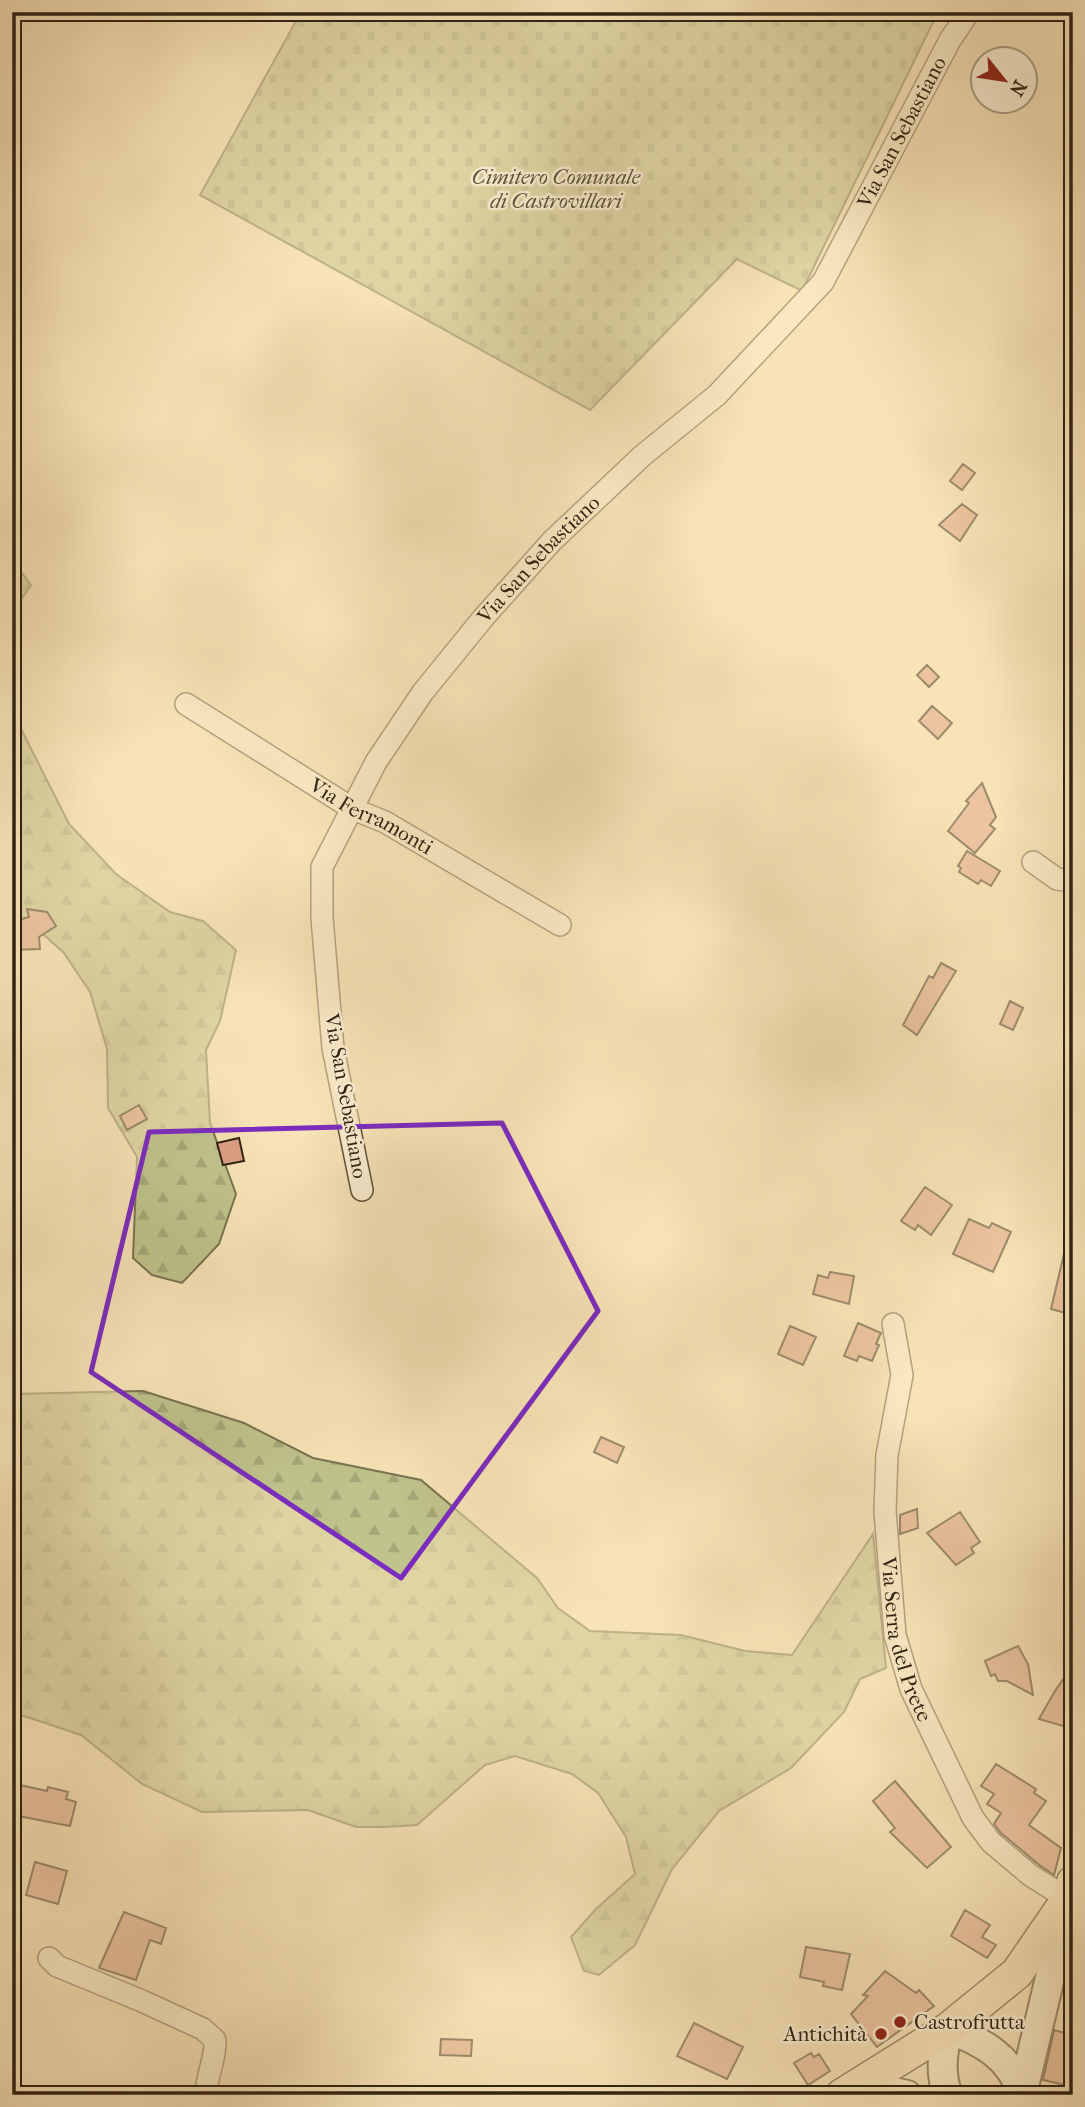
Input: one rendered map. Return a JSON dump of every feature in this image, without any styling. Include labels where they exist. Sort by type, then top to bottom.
[{"type":"main road","points":[[842,2095],[948,2029],[1017,1973],[1071,1890]]},
{"type":"main road","points":[[1022,2094],[1071,1890]]},
{"type":"main road","points":[[948,2029],[993,2050],[1018,2079],[1022,2094]]},
{"type":"main road","points":[[948,2029],[942,2056],[944,2085],[948,2095]]},
{"type":"main road","points":[[852,2095],[885,2090],[907,2095]]},
{"type":"street","name":"Via San Sebastiano","points":[[362,1190],[333,1048],[322,918],[322,867],[376,762],[423,692],[552,541],[632,465],[717,395],[823,282],[950,40],[970,12]]},
{"type":"street","name":"Via Ferramonti","points":[[186,704],[353,809],[385,822],[560,925]]},
{"type":"street","points":[[1033,862],[1057,879],[1073,880]]},
{"type":"street","name":"Via Serra del Prete","points":[[893,1324],[902,1375],[887,1455],[885,1511],[895,1635],[911,1689],[973,1818],[991,1842],[1030,1875],[1071,1890]]},
{"type":"street","points":[[49,1958],[57,1966],[202,2029],[215,2040],[216,2051],[206,2084],[206,2095]]},
{"type":"highlighted area","points":[[502,1123],[598,1311],[401,1578],[91,1372],[149,1132]]},
{"type":"green space","name":"Cimitero Comunale di Castrovillari","points":[[301,12],[938,12],[802,291],[737,259],[590,410],[200,195]]},
{"type":"green space","points":[[12,560],[31,585],[12,613]]},
{"type":"green space","points":[[12,702],[16,719],[69,824],[116,874],[170,912],[203,921],[236,950],[220,1021],[206,1050],[210,1123],[236,1194],[219,1244],[182,1283],[152,1275],[133,1258],[137,1157],[108,1108],[107,1049],[90,992],[64,953],[34,926],[12,934]]},
{"type":"green space","points":[[143,1391],[244,1423],[313,1458],[421,1480],[537,1578],[558,1608],[590,1631],[681,1635],[745,1651],[792,1655],[873,1534],[886,1668],[860,1679],[844,1712],[791,1768],[719,1811],[672,1869],[635,1945],[599,1975],[584,1971],[571,1937],[596,1909],[635,1874],[626,1837],[598,1793],[572,1774],[515,1756],[485,1765],[417,1825],[356,1827],[308,1810],[202,1812],[142,1784],[81,1735],[12,1712],[12,1394]]},
{"type":"building","points":[[963,464],[975,473],[962,490],[950,481]]},
{"type":"building","points":[[962,504],[977,515],[960,541],[939,525]]},
{"type":"building","points":[[927,665],[939,677],[929,687],[917,675]]},
{"type":"building","points":[[932,706],[952,723],[938,739],[919,721]]},
{"type":"building","points":[[982,783],[996,817],[990,825],[995,829],[975,853],[948,831],[969,803],[966,801]]},
{"type":"building","points":[[967,851],[1000,871],[991,886],[981,880],[978,884],[959,872],[961,868],[958,866]]},
{"type":"building","points":[[27,909],[47,912],[56,926],[39,937],[40,949],[12,950],[12,922],[29,917]]},
{"type":"building","points":[[941,963],[956,971],[917,1035],[903,1025],[929,976],[933,978]]},
{"type":"building","points":[[1010,1001],[1023,1008],[1013,1030],[1000,1024]]},
{"type":"building","points":[[139,1105],[147,1119],[127,1130],[120,1116]]},
{"type":"building","points":[[239,1138],[244,1161],[223,1165],[217,1143]]},
{"type":"building","points":[[925,1187],[952,1205],[931,1235],[918,1225],[915,1230],[901,1221]]},
{"type":"building","points":[[969,1219],[989,1228],[992,1223],[1011,1232],[993,1272],[953,1254]]},
{"type":"building","points":[[1067,1241],[1073,1242],[1073,1315],[1051,1309]]},
{"type":"building","points":[[830,1272],[854,1276],[849,1304],[813,1294],[818,1275],[828,1278]]},
{"type":"building","points":[[858,1323],[881,1333],[872,1361],[859,1356],[857,1361],[844,1356]]},
{"type":"building","points":[[790,1326],[816,1337],[803,1365],[778,1354]]},
{"type":"building","points":[[601,1437],[624,1447],[617,1463],[594,1452]]},
{"type":"building","points":[[917,1509],[918,1528],[900,1534],[900,1515]]},
{"type":"building","points":[[960,1512],[980,1542],[971,1548],[974,1553],[956,1565],[927,1533]]},
{"type":"building","points":[[1018,1646],[1028,1664],[1033,1695],[1007,1681],[998,1681],[995,1674],[991,1676],[985,1661]]},
{"type":"building","points":[[1073,1665],[1073,1729],[1039,1719]]},
{"type":"building","points":[[996,1764],[1036,1789],[1034,1793],[1046,1801],[1029,1825],[1061,1848],[1054,1875],[1001,1833],[994,1824],[1001,1813],[987,1804],[994,1794],[981,1786]]},
{"type":"building","points":[[895,1781],[951,1847],[927,1868],[890,1832],[895,1828],[873,1801]]},
{"type":"building","points":[[20,1785],[68,1792],[66,1799],[76,1802],[70,1826],[13,1815]]},
{"type":"building","points":[[35,1862],[67,1871],[58,1904],[26,1895]]},
{"type":"building","points":[[965,1910],[990,1925],[982,1937],[996,1945],[987,1958],[951,1936]]},
{"type":"building","points":[[124,1912],[166,1928],[161,1944],[150,1940],[136,1980],[99,1968]]},
{"type":"building","points":[[806,1947],[850,1954],[842,1990],[823,1986],[824,1982],[800,1977]]},
{"type":"building","points":[[885,1971],[916,1993],[919,1990],[934,2006],[877,2047],[851,2014],[868,1996],[863,1995]]},
{"type":"building","points":[[694,2023],[743,2047],[727,2079],[677,2056]]},
{"type":"building","points":[[1054,2030],[1072,2035],[1066,2054],[1073,2056],[1073,2061],[1065,2085],[1043,2080]]},
{"type":"building","points":[[441,2039],[472,2040],[471,2056],[440,2055]]},
{"type":"building","points":[[811,2053],[814,2057],[819,2054],[830,2071],[808,2085],[794,2063]]},
{"type":"place","name":"Castrofrutta","points":[[900,2022]]},
{"type":"place","name":"Antichità","points":[[881,2034]]}]
